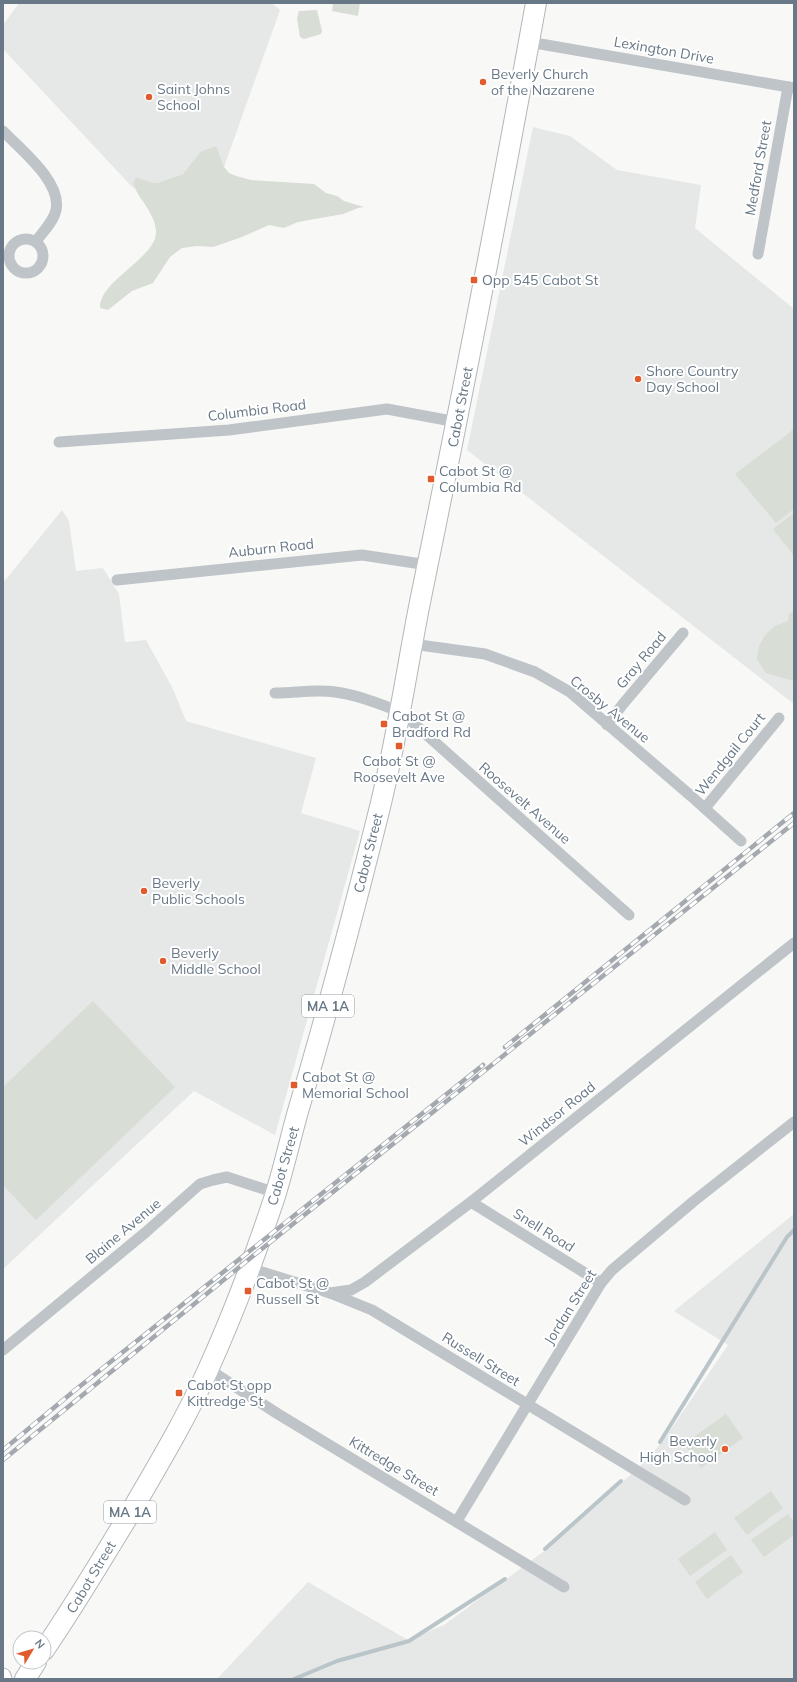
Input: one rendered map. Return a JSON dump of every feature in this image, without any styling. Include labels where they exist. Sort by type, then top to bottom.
[{"type":"highway","name":"Cabot Street","points":[[52,1638],[73,1608],[148,1483],[191,1405],[208,1369],[249,1268],[276,1193],[347,940],[401,712],[412,644],[457,422],[536,3]]},
{"type":"highway","points":[[25,1679],[31,1670]]},
{"type":"street","name":"Lexington Drive","points":[[529,42],[791,87]]},
{"type":"street","name":"Medford Street","points":[[758,254],[791,87]]},
{"type":"street","points":[[3,131],[42,172],[52,186],[56,198],[56,211],[36,241]]},
{"type":"street","name":"Columbia Road","points":[[59,442],[228,430],[387,409],[457,422]]},
{"type":"street","name":"Auburn Road","points":[[118,580],[362,555],[428,565]]},
{"type":"street","name":"Gray Road","points":[[607,725],[683,633]]},
{"type":"street","name":"Crosby Avenue","points":[[412,644],[485,654],[535,672],[570,692],[705,808],[741,841]]},
{"type":"street","points":[[275,694],[318,691],[334,692],[359,697],[401,712]]},
{"type":"street","name":"Roosevelt Avenue","points":[[401,712],[629,915]]},
{"type":"street","name":"Wendgail Court","points":[[705,808],[779,718]]},
{"type":"street","name":"Windsor Road","points":[[330,1293],[351,1290],[365,1282],[471,1202],[794,943]]},
{"type":"street","name":"Jordan Street","points":[[457,1521],[601,1283],[612,1270],[688,1206],[794,1122]]},
{"type":"street","name":"Blaine Avenue","points":[[3,1350],[146,1232],[200,1184],[227,1178],[276,1193]]},
{"type":"street","name":"Snell Road","points":[[471,1202],[601,1283]]},
{"type":"street","name":"Russell Street","points":[[249,1268],[330,1293],[378,1313],[685,1500]]},
{"type":"street","name":"Kittredge Street","points":[[208,1369],[278,1414],[564,1587]]},
{"type":"shaded area","name":"Saint Johns School","points":[[19,3],[272,3],[280,10],[224,167],[215,146],[201,151],[183,174],[157,183],[136,177],[133,183],[135,190],[3,49],[3,25]]},
{"type":"shaded area","points":[[333,3],[360,3],[358,16],[332,11]]},
{"type":"shaded area","points":[[317,10],[322,31],[321,34],[304,39],[300,37],[297,18],[299,11]]},
{"type":"shaded area","name":"Shore Country Day School","points":[[533,127],[570,136],[617,170],[701,185],[695,228],[794,309],[794,704],[467,450]]},
{"type":"shaded area","points":[[216,146],[224,167],[229,173],[236,176],[251,180],[314,184],[326,193],[337,196],[344,201],[364,207],[343,214],[298,222],[284,228],[269,225],[242,237],[213,247],[197,246],[182,248],[170,257],[153,283],[132,291],[108,310],[100,308],[102,298],[109,288],[148,250],[154,240],[156,230],[155,223],[135,189],[133,183],[136,177],[157,183],[183,174],[201,151]]},
{"type":"shaded area","points":[[794,429],[794,509],[776,523],[735,474]]},
{"type":"shaded area","name":"Beverly Middle School","points":[[62,510],[69,521],[76,571],[103,568],[119,594],[125,642],[146,640],[173,689],[186,721],[316,758],[301,813],[360,831],[275,1135],[194,1091],[3,1269],[3,583]]},
{"type":"shaded area","points":[[794,513],[794,556],[773,529]]},
{"type":"shaded area","points":[[794,612],[794,681],[766,673],[757,659],[759,646],[765,635],[775,626],[788,621],[789,613]]},
{"type":"shaded area","points":[[93,1001],[175,1087],[36,1220],[3,1185],[3,1087]]},
{"type":"shaded area","name":"Beverly High School","points":[[794,1214],[794,1679],[217,1679],[308,1582],[408,1640],[444,1625],[551,1546],[647,1460],[665,1438],[728,1345],[674,1311]]},
{"type":"shaded area","points":[[726,1414],[743,1438],[701,1468],[684,1444]]},
{"type":"shaded area","points":[[771,1491],[783,1508],[747,1535],[734,1518]]},
{"type":"shaded area","points":[[788,1514],[794,1522],[794,1535],[764,1557],[751,1540]]},
{"type":"shaded area","points":[[715,1532],[727,1550],[690,1576],[678,1559]]},
{"type":"shaded area","points":[[731,1555],[743,1572],[707,1599],[695,1582]]},
{"type":"waterway","points":[[660,1442],[787,1237],[794,1230]]},
{"type":"waterway","points":[[545,1549],[621,1481]]},
{"type":"waterway","points":[[294,1679],[337,1661],[409,1641],[505,1579]]},
{"type":"railway","points":[[505,1047],[794,813]]},
{"type":"railway","points":[[3,1460],[253,1256],[794,823]]},
{"type":"railway","points":[[3,1450],[74,1391],[483,1065]]},
{"type":"place","name":"Beverly Church of the Nazarene","points":[[483,82]]},
{"type":"place","name":"Saint Johns School","points":[[149,97]]},
{"type":"place","name":"Opp 545 Cabot St","points":[[474,280]]},
{"type":"place","name":"Shore Country Day School","points":[[638,379]]},
{"type":"place","name":"Cabot St @ Columbia Rd","points":[[431,479]]},
{"type":"place","name":"Cabot St @ Bradford Rd","points":[[384,724]]},
{"type":"place","name":"Cabot St @ Roosevelt Ave","points":[[399,746]]},
{"type":"place","name":"Beverly Public Schools","points":[[144,891]]},
{"type":"place","name":"Beverly Middle School","points":[[163,961]]},
{"type":"place","name":"Cabot St @ Memorial School","points":[[294,1085]]},
{"type":"place","name":"Cabot St @ Russell St","points":[[248,1291]]},
{"type":"place","name":"Cabot St opp Kittredge St","points":[[179,1393]]},
{"type":"place","name":"Beverly High School","points":[[725,1449]]}]
